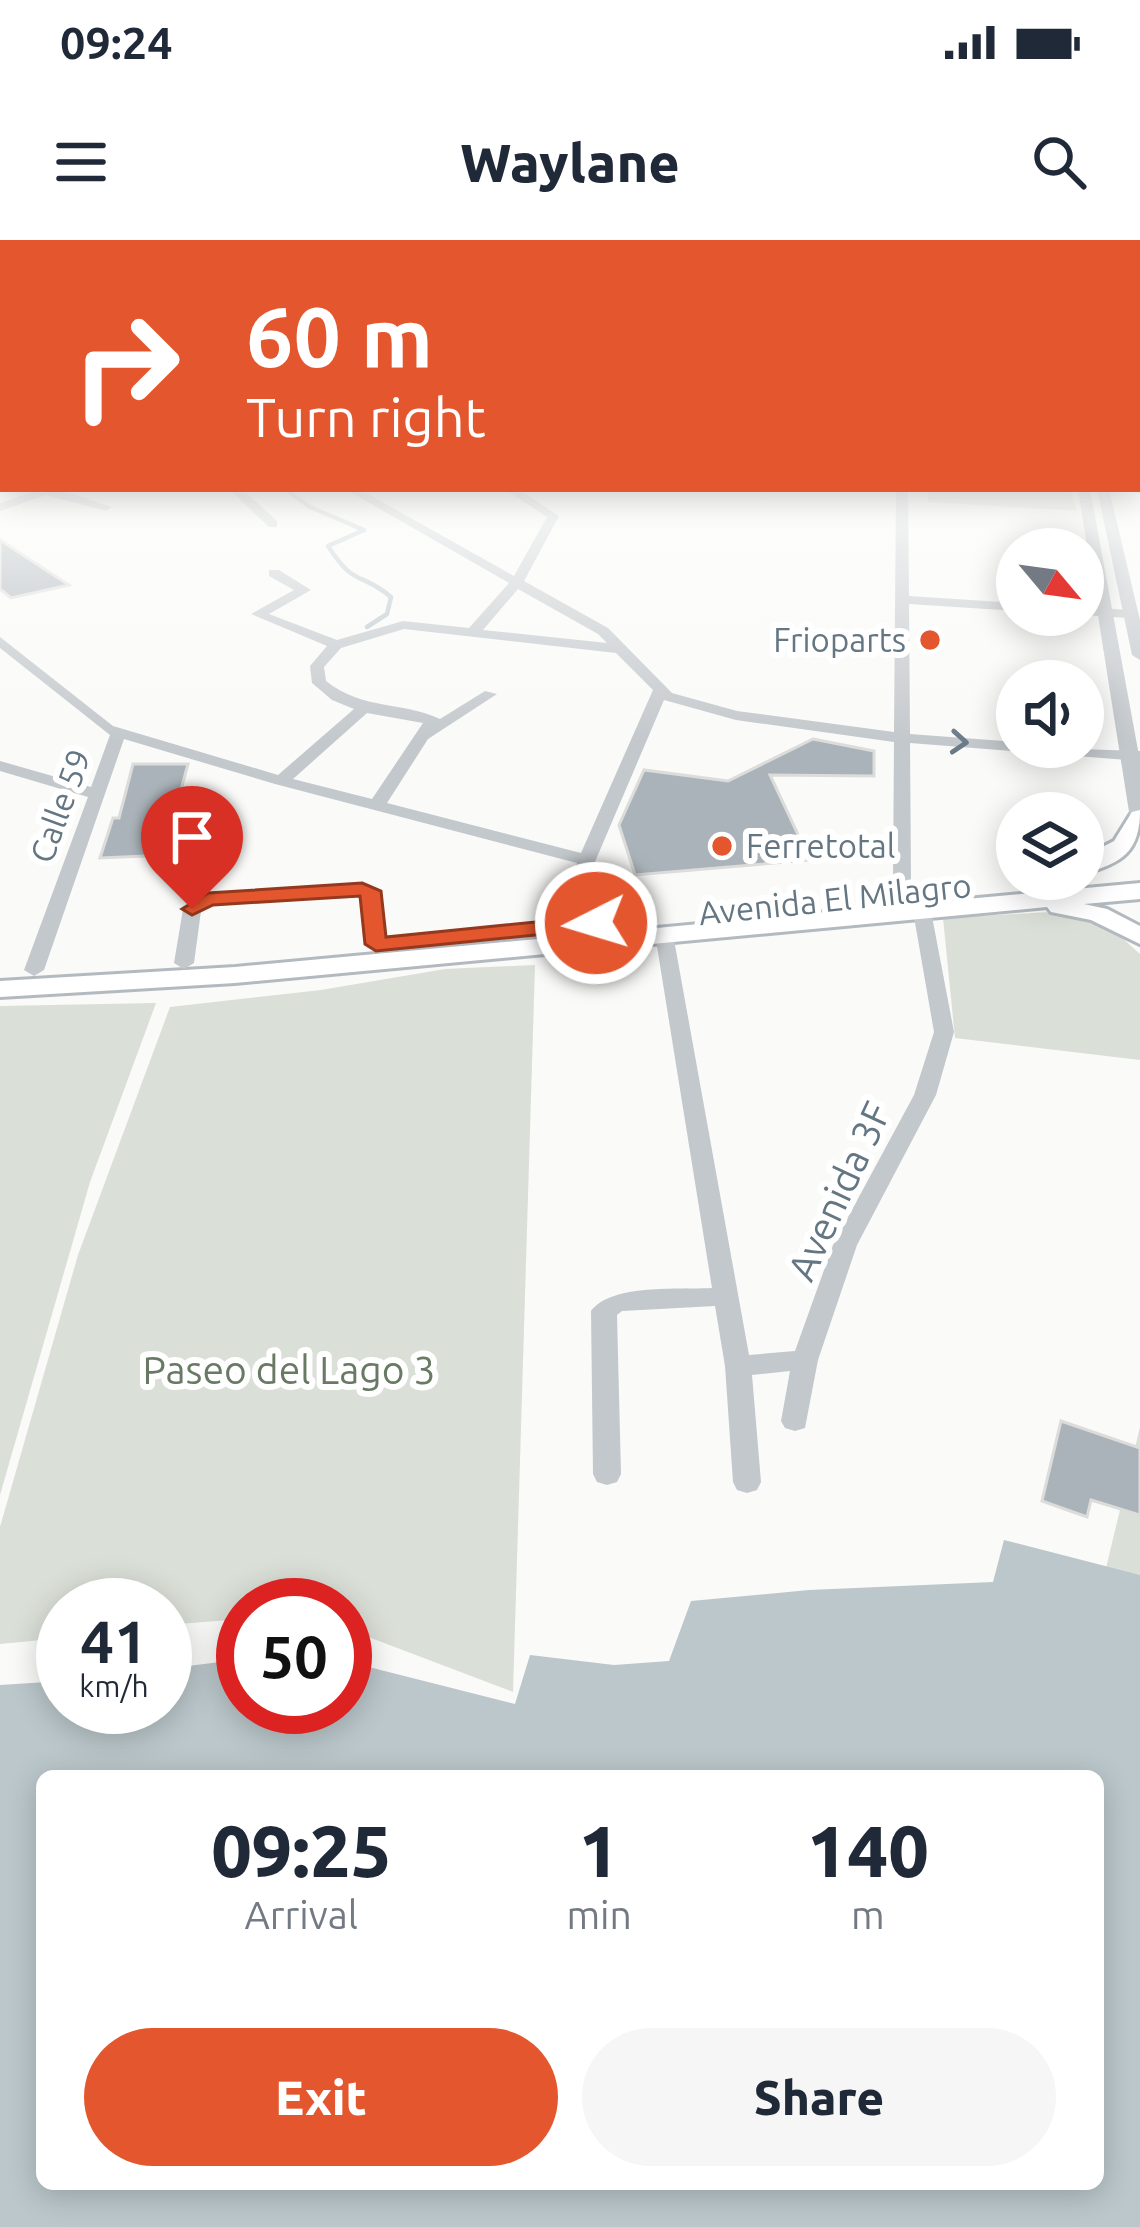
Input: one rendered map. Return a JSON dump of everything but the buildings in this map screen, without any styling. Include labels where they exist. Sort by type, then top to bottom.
[{"type":"main road","points":[[1104,858],[1123,847],[1140,817]]},
{"type":"main road","points":[[1104,871],[1140,872]]},
{"type":"main road","name":"Avenida El Milagro","points":[[0,989],[235,975],[664,934],[916,901],[996,885]]},
{"type":"main road","name":"Avenida El Milagro","points":[[0,972],[184,963],[553,926],[916,901],[963,907],[1140,891]]},
{"type":"main road","points":[[963,907],[984,911],[1056,906],[1098,914],[1140,936]]},
{"type":"street","points":[[474,558],[626,650],[661,689],[690,704],[900,738],[996,745]]},
{"type":"street","points":[[472,633],[517,582],[530,558]]},
{"type":"street","name":"Avenida 3F","points":[[795,1421],[805,1360],[845,1245],[925,1095],[944,1032],[916,901],[902,881],[901,558]]},
{"type":"street","points":[[1119,558],[1140,655]]},
{"type":"street","points":[[274,573],[304,590],[258,614],[336,645]]},
{"type":"street","points":[[900,599],[996,606]]},
{"type":"street","points":[[1104,615],[1134,728],[1140,817]]},
{"type":"street","points":[[377,805],[434,724],[427,717],[364,708],[319,683],[317,666],[336,645],[396,625],[626,650]]},
{"type":"street","points":[[0,640],[98,724],[119,732],[281,781],[587,860]]},
{"type":"street","points":[[553,926],[565,911],[661,689]]},
{"type":"street","points":[[427,735],[490,694]]},
{"type":"street","points":[[281,781],[364,708]]},
{"type":"street","name":"Calle 59","points":[[34,970],[119,732]]},
{"type":"street","points":[[1104,754],[1136,756]]},
{"type":"street","points":[[0,766],[96,794]]},
{"type":"street","points":[[184,963],[192,909],[208,899],[370,891],[376,944]]},
{"type":"street","name":"Avenida 3F","points":[[664,934],[738,1366],[747,1482]]},
{"type":"street","points":[[607,1474],[604,1311],[616,1302],[726,1296]]},
{"type":"street","points":[[738,1366],[805,1360]]},
{"type":"green space","points":[[1050,912],[1111,928],[1140,954],[1140,1060],[955,1038],[943,918]]},
{"type":"green space","name":"Paseo del Lago 3","points":[[535,965],[513,1692],[372,1638],[372,1578],[216,1578],[216,1621],[192,1623],[192,1578],[36,1578],[36,1641],[0,1644],[0,1527],[78,1255],[170,1007],[321,990],[445,969]]},
{"type":"green space","points":[[156,1003],[90,1182],[0,1495],[0,1006]]},
{"type":"green space","points":[[1140,1427],[1140,1575],[1106,1568]]},
{"type":"shaded area","points":[[1004,1540],[1140,1575],[1140,2227],[0,2227],[0,1685],[36,1683],[36,1734],[192,1734],[192,1666],[216,1662],[216,1734],[372,1734],[372,1668],[515,1704],[530,1655],[614,1665],[669,1661],[691,1601],[993,1582]]},
{"type":"waterway","points":[[336,558],[352,574],[391,597],[387,614],[367,627]]},
{"type":"place","name":"Frioparts","points":[[930,640]]},
{"type":"place","name":"Ferretotal","points":[[722,846]]},
{"type":"route","points":[[192,909],[208,899],[362,889],[370,891],[376,944],[596,923]]}]
